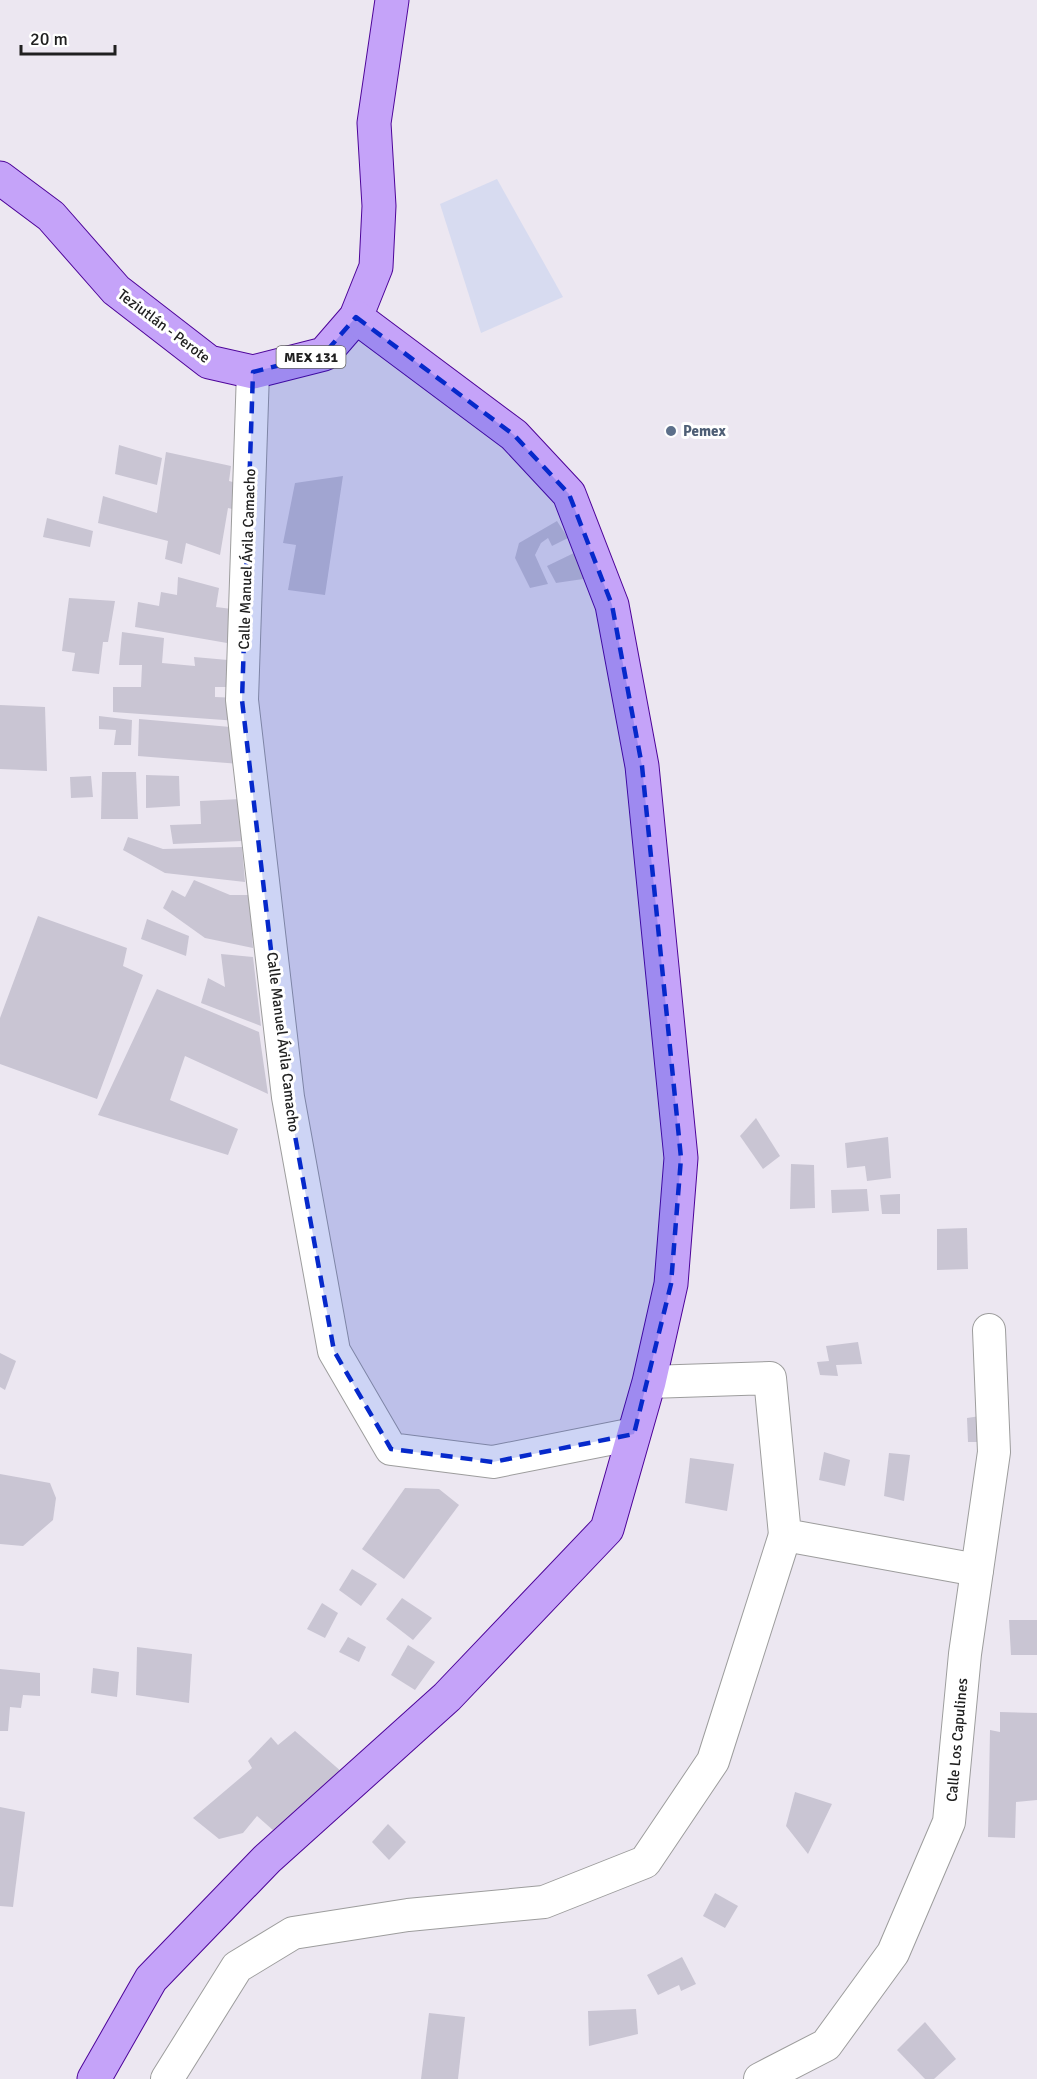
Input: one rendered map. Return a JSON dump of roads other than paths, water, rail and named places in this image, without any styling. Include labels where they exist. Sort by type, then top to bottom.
[{"type":"main road","name":"Teziutlán - Perote","points":[[0,178],[51,216],[116,290],[209,362],[253,372],[324,354],[356,317],[376,267],[379,206],[374,123],[392,0]]},
{"type":"main road","points":[[94,2079],[151,1979],[267,1859],[447,1697],[608,1529],[649,1382],[671,1284],[681,1158],[642,766],[612,605],[569,494],[514,435],[356,317]]},
{"type":"street","name":"Calle Manuel Ávila Camacho","points":[[253,372],[242,700],[288,1097],[334,1351],[391,1449],[493,1462],[634,1434]]},
{"type":"street","name":"Calle Los Capulines","points":[[760,2079],[826,2045],[893,1953],[949,1822],[965,1654],[993,1452],[989,1330]]},
{"type":"street","points":[[167,2079],[237,1967],[293,1933],[408,1915],[544,1902],[645,1862],[714,1761],[785,1535],[770,1378],[649,1382]]},
{"type":"street","points":[[785,1535],[977,1570]]},
{"type":"place","name":"Pemex","points":[[671,431]]}]
